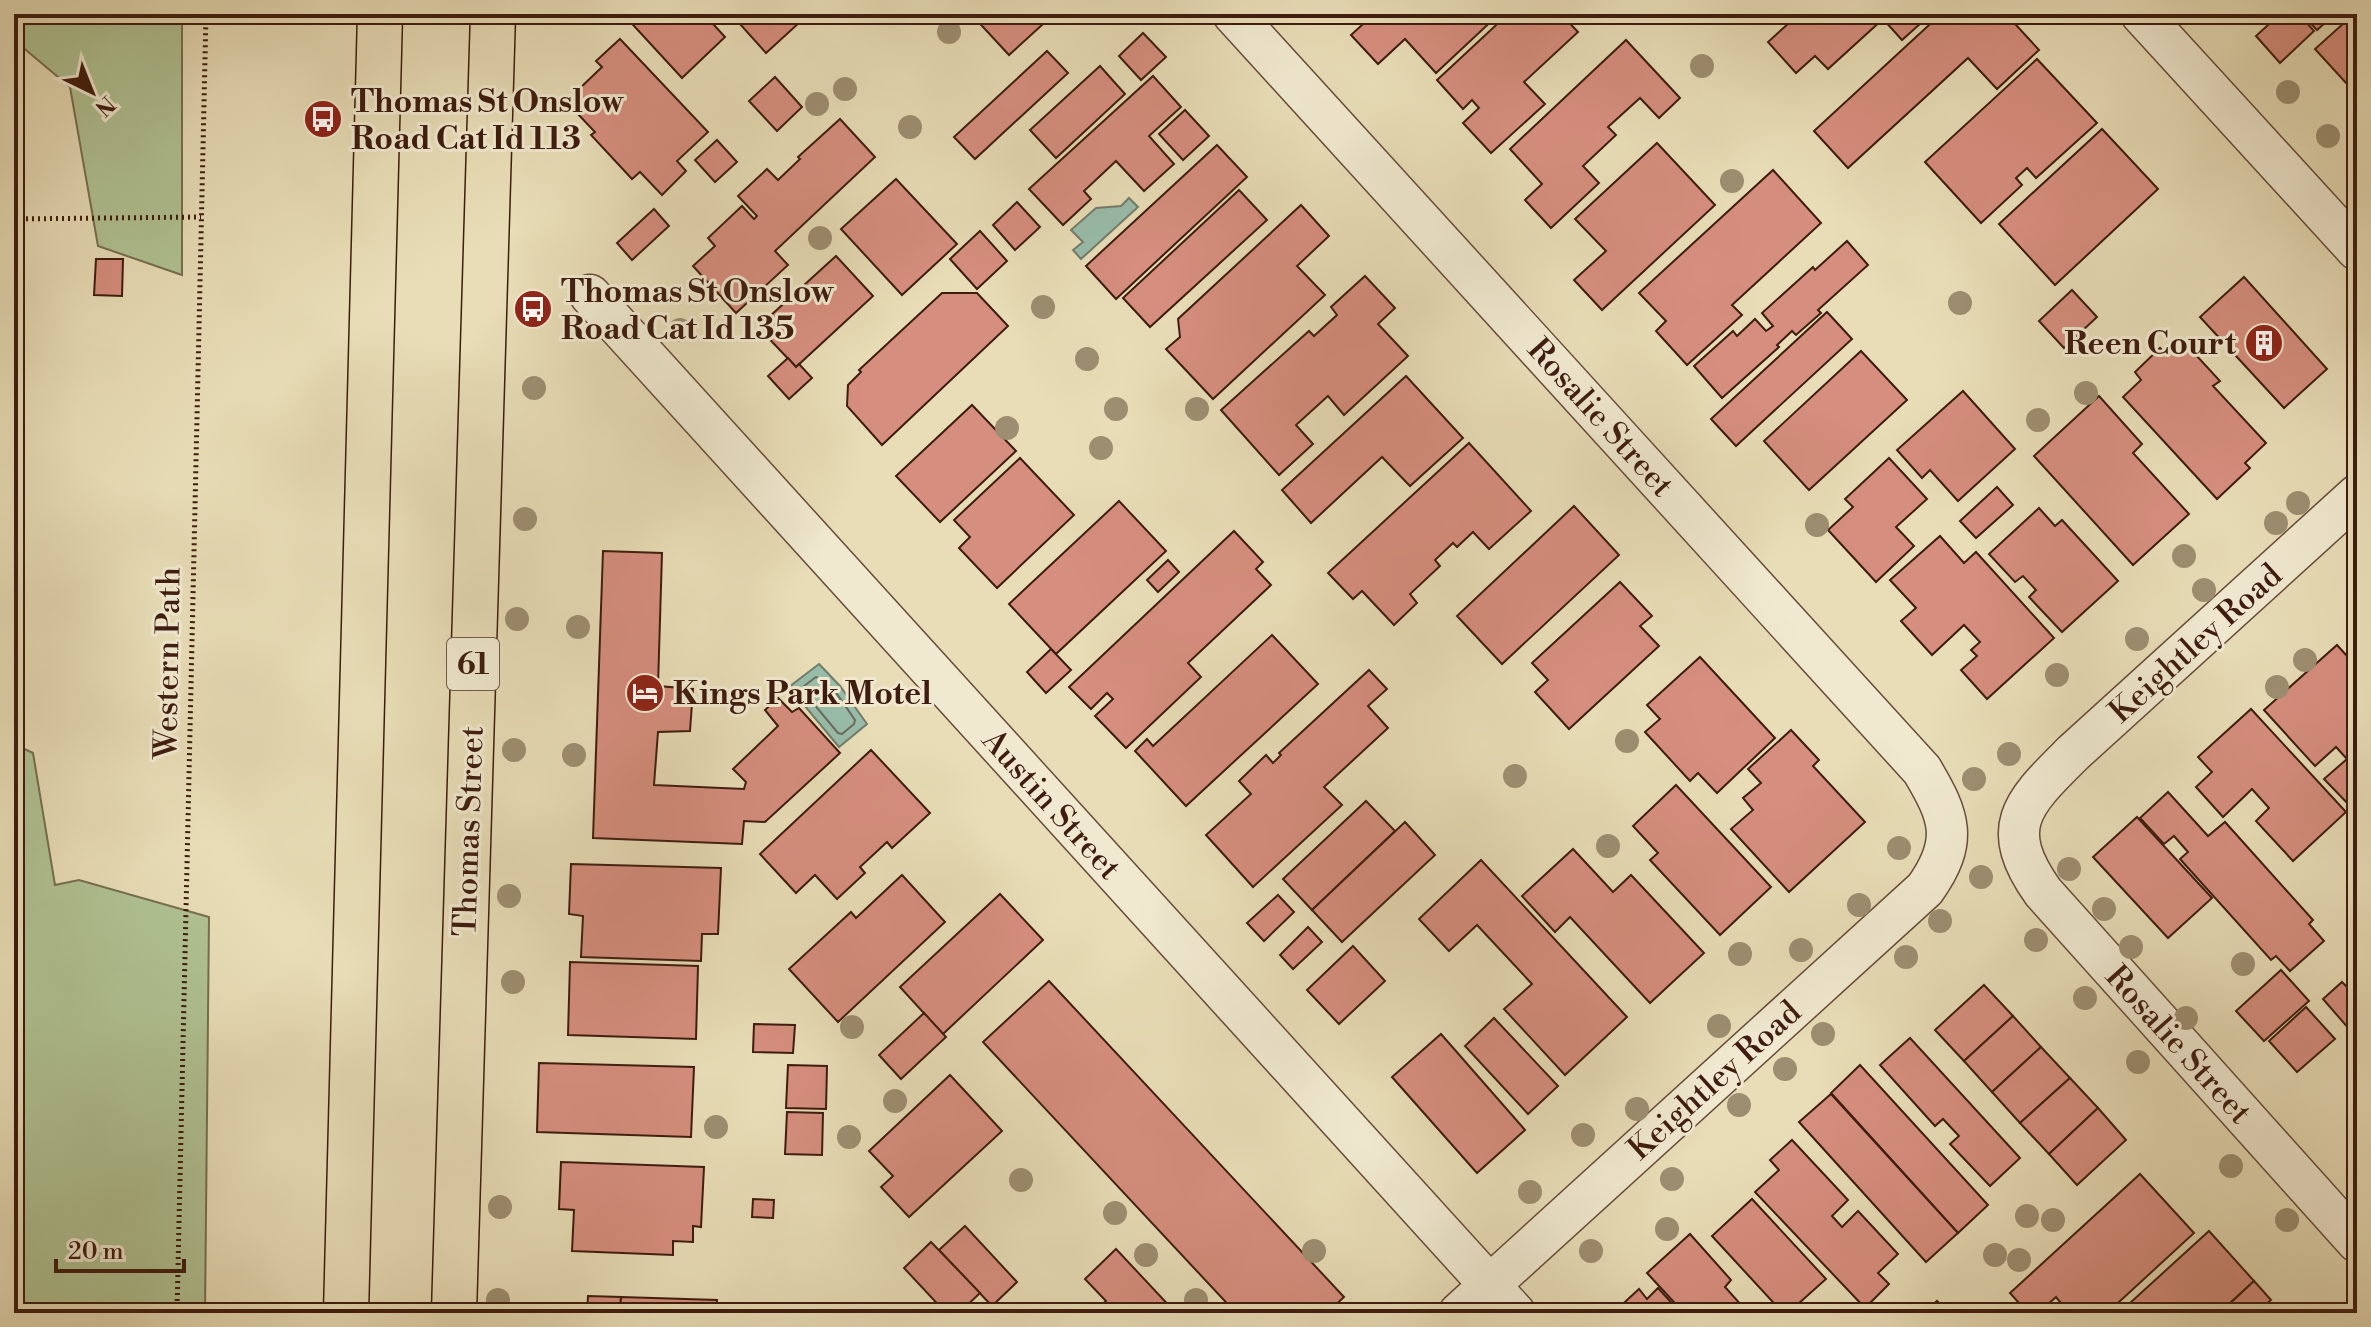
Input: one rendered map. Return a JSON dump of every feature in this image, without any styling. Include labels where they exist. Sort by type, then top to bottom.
[{"type":"main road","points":[[346,1313],[380,14]]},
{"type":"main road","name":"Thomas Street","points":[[454,1313],[493,14]]},
{"type":"street","name":"Rosalie Street","points":[[1233,14],[1922,770],[1939,798],[1948,834]]},
{"type":"street","points":[[2141,14],[2357,250]]},
{"type":"street","name":"Austin Street","points":[[590,295],[1502,1299]]},
{"type":"street","name":"Keightley Road","points":[[2019,836],[2023,808],[2035,791],[2357,495]]},
{"type":"street","name":"Keightley Road","points":[[1459,1313],[1502,1299],[1925,889],[1938,871],[1947,847],[1948,834]]},
{"type":"street","name":"Rosalie Street","points":[[2019,836],[2023,861],[2043,892],[2357,1242]]},
{"type":"path","name":"Western Path","points":[[177,1313],[206,14]]},
{"type":"path","points":[[14,219],[201,217]]},
{"type":"shaded area","points":[[14,14],[182,14],[182,275],[98,246],[70,87],[14,40]]},
{"type":"shaded area","points":[[14,744],[33,753],[55,885],[79,880],[209,917],[205,1313],[14,1313]]},
{"type":"water","points":[[1129,198],[1138,207],[1081,259],[1073,250],[1083,242],[1071,230],[1096,208],[1121,206]]},
{"type":"water","points":[[819,664],[840,686],[867,724],[839,747],[789,687]]},
{"type":"building","points":[[623,14],[704,14],[725,37],[682,78]]},
{"type":"building","points":[[731,14],[793,14],[800,22],[766,53]]},
{"type":"building","points":[[971,14],[1054,14],[1009,55]]},
{"type":"building","points":[[1374,14],[1383,14],[1388,19],[1393,14],[1499,14],[1436,73],[1405,39],[1378,64],[1351,35]]},
{"type":"building","points":[[1508,14],[1561,14],[1578,32],[1524,82],[1545,104],[1491,153],[1463,123],[1479,108],[1472,100],[1463,109],[1437,80]]},
{"type":"building","points":[[1799,14],[1931,14],[1902,40],[1883,19],[1828,69],[1815,56],[1796,73],[1768,42]]},
{"type":"building","points":[[1941,14],[2006,14],[2039,50],[1997,89],[1968,58],[1848,168],[1814,131]]},
{"type":"building","points":[[2280,14],[2299,14],[2314,31],[2280,63],[2256,36]]},
{"type":"building","points":[[2302,14],[2335,14],[2317,30]]},
{"type":"building","points":[[2357,14],[2357,95],[2315,49]]},
{"type":"building","points":[[1143,33],[1166,57],[1141,80],[1119,56]]},
{"type":"building","points":[[620,39],[708,132],[677,161],[686,171],[662,195],[640,172],[632,179],[591,135],[595,132],[576,112],[575,93],[602,67],[596,61]]},
{"type":"building","points":[[1626,40],[1680,98],[1659,118],[1640,98],[1608,127],[1616,135],[1583,166],[1599,183],[1551,228],[1525,200],[1542,184],[1510,149]]},
{"type":"building","points":[[1047,51],[1068,73],[975,159],[954,137]]},
{"type":"building","points":[[2037,59],[2097,123],[2036,178],[2027,168],[2016,178],[2022,185],[1981,223],[1925,162]]},
{"type":"building","points":[[1100,66],[1125,94],[1056,158],[1030,130]]},
{"type":"building","points":[[1153,76],[1181,107],[1149,136],[1174,164],[1144,191],[1116,161],[1084,191],[1091,199],[1063,225],[1029,189]]},
{"type":"building","points":[[775,77],[802,107],[777,131],[749,101]]},
{"type":"building","points":[[1185,110],[1209,136],[1183,160],[1159,134]]},
{"type":"building","points":[[840,119],[875,157],[775,251],[788,265],[736,313],[693,266],[715,246],[708,238],[742,206],[754,219],[757,216],[738,196],[767,169],[778,180]]},
{"type":"building","points":[[2102,129],[2158,189],[2055,285],[1999,224]]},
{"type":"building","points":[[717,140],[737,162],[715,182],[695,160]]},
{"type":"building","points":[[1657,143],[1715,205],[1602,310],[1574,280],[1606,251],[1575,219]]},
{"type":"building","points":[[1217,145],[1247,177],[1116,299],[1086,266]]},
{"type":"building","points":[[1773,170],[1821,223],[1732,305],[1742,315],[1687,365],[1656,331],[1666,321],[1639,293]]},
{"type":"building","points":[[896,179],[957,244],[902,295],[841,229]]},
{"type":"building","points":[[1239,190],[1267,220],[1150,327],[1123,298]]},
{"type":"building","points":[[1017,202],[1040,227],[1015,250],[993,225]]},
{"type":"building","points":[[1301,205],[1329,236],[1297,266],[1325,295],[1213,399],[1166,349],[1180,337],[1178,319]]},
{"type":"building","points":[[654,209],[669,226],[632,260],[617,243]]},
{"type":"building","points":[[980,231],[1007,261],[977,289],[950,259]]},
{"type":"building","points":[[1847,241],[1868,265],[1818,310],[1821,313],[1796,335],[1792,331],[1777,345],[1779,347],[1722,398],[1694,366],[1733,331],[1737,336],[1755,319],[1766,331],[1773,326],[1762,313]]},
{"type":"building","points":[[836,256],[873,296],[796,367],[758,327]]},
{"type":"building","points":[[96,259],[123,259],[122,296],[94,295]]},
{"type":"building","points":[[1365,276],[1395,308],[1378,324],[1408,356],[1344,415],[1328,396],[1296,425],[1313,444],[1279,475],[1221,410],[1309,331],[1314,336],[1337,315],[1331,307]]},
{"type":"building","name":"Reen Court","points":[[2244,277],[2327,369],[2284,408],[2200,317]]},
{"type":"building","points":[[2072,290],[2097,317],[2064,348],[2039,321]]},
{"type":"building","points":[[942,293],[977,293],[1008,326],[882,445],[847,406],[848,385],[861,372],[859,370]]},
{"type":"building","points":[[1827,312],[1852,339],[1736,446],[1711,419]]},
{"type":"building","points":[[2183,341],[2220,381],[2213,386],[2266,443],[2245,463],[2250,468],[2217,499],[2123,397],[2141,380],[2135,372],[2160,348],[2167,355]]},
{"type":"building","points":[[1861,351],[1907,400],[1809,490],[1764,441]]},
{"type":"building","points":[[788,358],[796,367],[799,364],[812,378],[789,399],[768,376]]},
{"type":"building","points":[[1406,376],[1463,438],[1410,486],[1382,457],[1311,523],[1282,490]]},
{"type":"building","points":[[1963,391],[2015,449],[1958,501],[1930,470],[1922,478],[1897,450]]},
{"type":"building","points":[[2099,396],[2142,444],[2133,453],[2189,514],[2133,565],[2034,456]]},
{"type":"building","points":[[972,405],[1016,451],[940,522],[896,476]]},
{"type":"building","points":[[1469,443],[1531,511],[1489,549],[1473,532],[1457,547],[1453,543],[1435,560],[1440,566],[1410,594],[1417,603],[1394,625],[1362,591],[1353,599],[1328,573]]},
{"type":"building","points":[[1020,458],[1074,515],[997,588],[959,548],[970,537],[954,520]]},
{"type":"building","points":[[1889,458],[1927,499],[1896,527],[1914,546],[1876,582],[1828,530],[1853,507],[1845,499]]},
{"type":"building","points":[[1997,487],[2013,505],[1976,538],[1960,521]]},
{"type":"building","points":[[1119,501],[1166,551],[1056,654],[1009,604]]},
{"type":"building","points":[[1574,506],[1619,555],[1502,664],[1457,616]]},
{"type":"building","points":[[2039,508],[2055,526],[2062,520],[2118,581],[2062,632],[2029,597],[2036,590],[2023,576],[2015,582],[1989,554]]},
{"type":"building","points":[[1234,531],[1263,562],[1256,569],[1271,585],[1188,663],[1201,677],[1126,748],[1095,716],[1113,699],[1107,693],[1091,709],[1069,687]]},
{"type":"building","points":[[1940,536],[1964,563],[1976,552],[2054,638],[1987,699],[1961,670],[1977,656],[1971,650],[1980,642],[1964,625],[1932,655],[1901,621],[1916,608],[1890,580]]},
{"type":"building","name":"Kings Park Motel","points":[[603,551],[662,553],[658,686],[693,689],[690,731],[658,732],[654,785],[744,789],[746,782],[733,769],[778,726],[765,710],[778,698],[792,712],[799,708],[840,753],[765,822],[744,821],[742,844],[593,838]]},
{"type":"building","points":[[1168,560],[1179,572],[1158,592],[1147,580]]},
{"type":"building","points":[[1620,582],[1652,616],[1640,626],[1659,646],[1569,729],[1535,692],[1548,680],[1532,663]]},
{"type":"building","points":[[1272,635],[1318,684],[1186,806],[1135,751],[1147,739],[1153,746]]},
{"type":"building","points":[[2337,645],[2357,667],[2357,805],[2353,809],[2324,779],[2347,759],[2336,747],[2315,766],[2264,710]]},
{"type":"building","points":[[1051,649],[1071,670],[1046,693],[1027,672]]},
{"type":"building","points":[[1700,657],[1775,738],[1717,793],[1698,773],[1690,781],[1645,732],[1660,719],[1647,705]]},
{"type":"building","points":[[1369,670],[1387,689],[1368,706],[1388,728],[1324,787],[1342,805],[1253,887],[1206,835],[1251,794],[1239,781],[1266,755],[1273,763],[1281,755],[1279,753]]},
{"type":"building","points":[[2251,709],[2346,812],[2293,861],[2256,821],[2269,808],[2252,789],[2223,817],[2196,787],[2212,772],[2198,757]]},
{"type":"building","points":[[1791,730],[1819,760],[1813,766],[1865,822],[1789,892],[1731,829],[1753,810],[1743,798],[1761,783],[1748,769]]},
{"type":"building","points":[[871,750],[930,813],[892,848],[887,842],[860,867],[865,873],[837,899],[815,875],[796,893],[760,854]]},
{"type":"building","points":[[1676,785],[1771,887],[1720,935],[1650,860],[1658,853],[1633,826]]},
{"type":"building","points":[[2168,792],[2208,836],[2225,822],[2313,920],[2309,924],[2324,941],[2290,971],[2276,956],[2271,960],[2180,859],[2188,852],[2174,836],[2164,844],[2140,818]]},
{"type":"building","points":[[1366,801],[1395,831],[1312,910],[1283,879]]},
{"type":"building","points":[[2137,817],[2212,898],[2168,938],[2093,857]]},
{"type":"building","points":[[1405,822],[1435,855],[1342,942],[1312,910]]},
{"type":"building","points":[[1573,849],[1613,892],[1631,875],[1704,953],[1650,1003],[1570,917],[1555,932],[1522,896]]},
{"type":"building","points":[[1481,860],[1627,1017],[1565,1075],[1504,1009],[1532,984],[1477,925],[1449,951],[1419,919]]},
{"type":"building","points":[[571,864],[721,868],[718,934],[702,934],[701,961],[581,957],[583,916],[569,914]]},
{"type":"building","points":[[902,875],[945,922],[838,1022],[789,969],[851,912],[856,918]]},
{"type":"building","points":[[1000,894],[1043,940],[943,1034],[900,987]]},
{"type":"building","points":[[1278,895],[1294,912],[1264,941],[1247,923]]},
{"type":"building","points":[[1308,927],[1322,942],[1293,969],[1280,955]]},
{"type":"building","points":[[1353,946],[1385,981],[1339,1024],[1307,990]]},
{"type":"building","points":[[570,962],[698,966],[696,1039],[568,1035]]},
{"type":"building","points":[[2281,970],[2309,1001],[2264,1041],[2236,1011]]},
{"type":"building","points":[[1049,981],[1344,1297],[1327,1313],[1236,1313],[983,1042]]},
{"type":"building","points":[[2342,982],[2357,997],[2357,1038],[2323,999]]},
{"type":"building","points":[[1984,985],[2013,1016],[1964,1061],[1935,1030]]},
{"type":"building","points":[[2306,1007],[2335,1039],[2297,1072],[2269,1041]]},
{"type":"building","points":[[924,1013],[946,1037],[901,1079],[879,1055]]},
{"type":"building","points":[[2013,1016],[2041,1047],[1992,1092],[1964,1061]]},
{"type":"building","points":[[1494,1018],[1558,1086],[1528,1114],[1465,1046]]},
{"type":"building","points":[[754,1024],[795,1025],[793,1053],[753,1052]]},
{"type":"building","points":[[1441,1034],[1525,1130],[1477,1173],[1392,1077]]},
{"type":"building","points":[[1910,1038],[2020,1158],[1990,1186],[1950,1144],[1959,1136],[1943,1119],[1935,1126],[1880,1065]]},
{"type":"building","points":[[2041,1047],[2070,1078],[2020,1123],[1992,1092]]},
{"type":"building","points":[[539,1063],[694,1067],[691,1137],[537,1132]]},
{"type":"building","points":[[788,1065],[827,1066],[826,1109],[786,1108]]},
{"type":"building","points":[[1860,1065],[1988,1205],[1958,1233],[1831,1093]]},
{"type":"building","points":[[950,1075],[1002,1131],[909,1217],[881,1187],[893,1176],[869,1151]]},
{"type":"building","points":[[2070,1078],[2098,1108],[2049,1154],[2020,1123]]},
{"type":"building","points":[[1831,1094],[1958,1233],[1926,1262],[1799,1122]]},
{"type":"building","points":[[2098,1108],[2126,1140],[2077,1185],[2049,1154]]},
{"type":"building","points":[[787,1112],[823,1113],[822,1155],[785,1154]]},
{"type":"building","points":[[1792,1140],[1848,1200],[1832,1216],[1842,1227],[1858,1211],[1898,1254],[1878,1273],[1889,1284],[1865,1308],[1755,1192],[1779,1170],[1770,1160]]},
{"type":"building","points":[[561,1162],[704,1167],[701,1227],[693,1226],[693,1242],[673,1241],[673,1255],[572,1251],[574,1210],[559,1209]]},
{"type":"building","points":[[2140,1174],[2194,1233],[2107,1313],[2069,1313],[2056,1297],[2038,1313],[2028,1313],[2010,1293]]},
{"type":"building","points":[[753,1199],[774,1200],[773,1218],[752,1217]]},
{"type":"building","points":[[1752,1199],[1826,1279],[1788,1313],[1783,1313],[1712,1236]]},
{"type":"building","points":[[965,1226],[1017,1282],[992,1306],[939,1250]]},
{"type":"building","points":[[2209,1231],[2254,1281],[2219,1313],[2119,1313]]},
{"type":"building","points":[[1690,1234],[1731,1280],[1725,1287],[1742,1306],[1757,1305],[1765,1313],[1684,1313],[1647,1273]]},
{"type":"building","points":[[931,1242],[980,1293],[959,1313],[946,1313],[904,1268]]},
{"type":"building","points":[[1116,1249],[1176,1313],[1094,1313],[1106,1301],[1085,1279]]},
{"type":"building","points":[[2254,1281],[2271,1300],[2256,1313],[2221,1312]]},
{"type":"building","points":[[1658,1288],[1681,1313],[1614,1312],[1639,1289],[1647,1299]]},
{"type":"building","points":[[588,1296],[621,1297],[620,1313],[587,1313]]},
{"type":"building","points":[[621,1297],[717,1300],[716,1313],[620,1313]]},
{"type":"building","points":[[1937,1301],[1949,1313],[1925,1312]]},
{"type":"building","points":[[2279,1305],[2287,1313],[2271,1313]]},
{"type":"place","name":"Thomas St Onslow Road Cat Id 113","points":[[323,119]]},
{"type":"place","name":"Thomas St Onslow Road Cat Id 135","points":[[533,309]]},
{"type":"place","name":"Reen Court","points":[[2264,343]]},
{"type":"place","name":"Kings Park Motel","points":[[645,693]]}]
